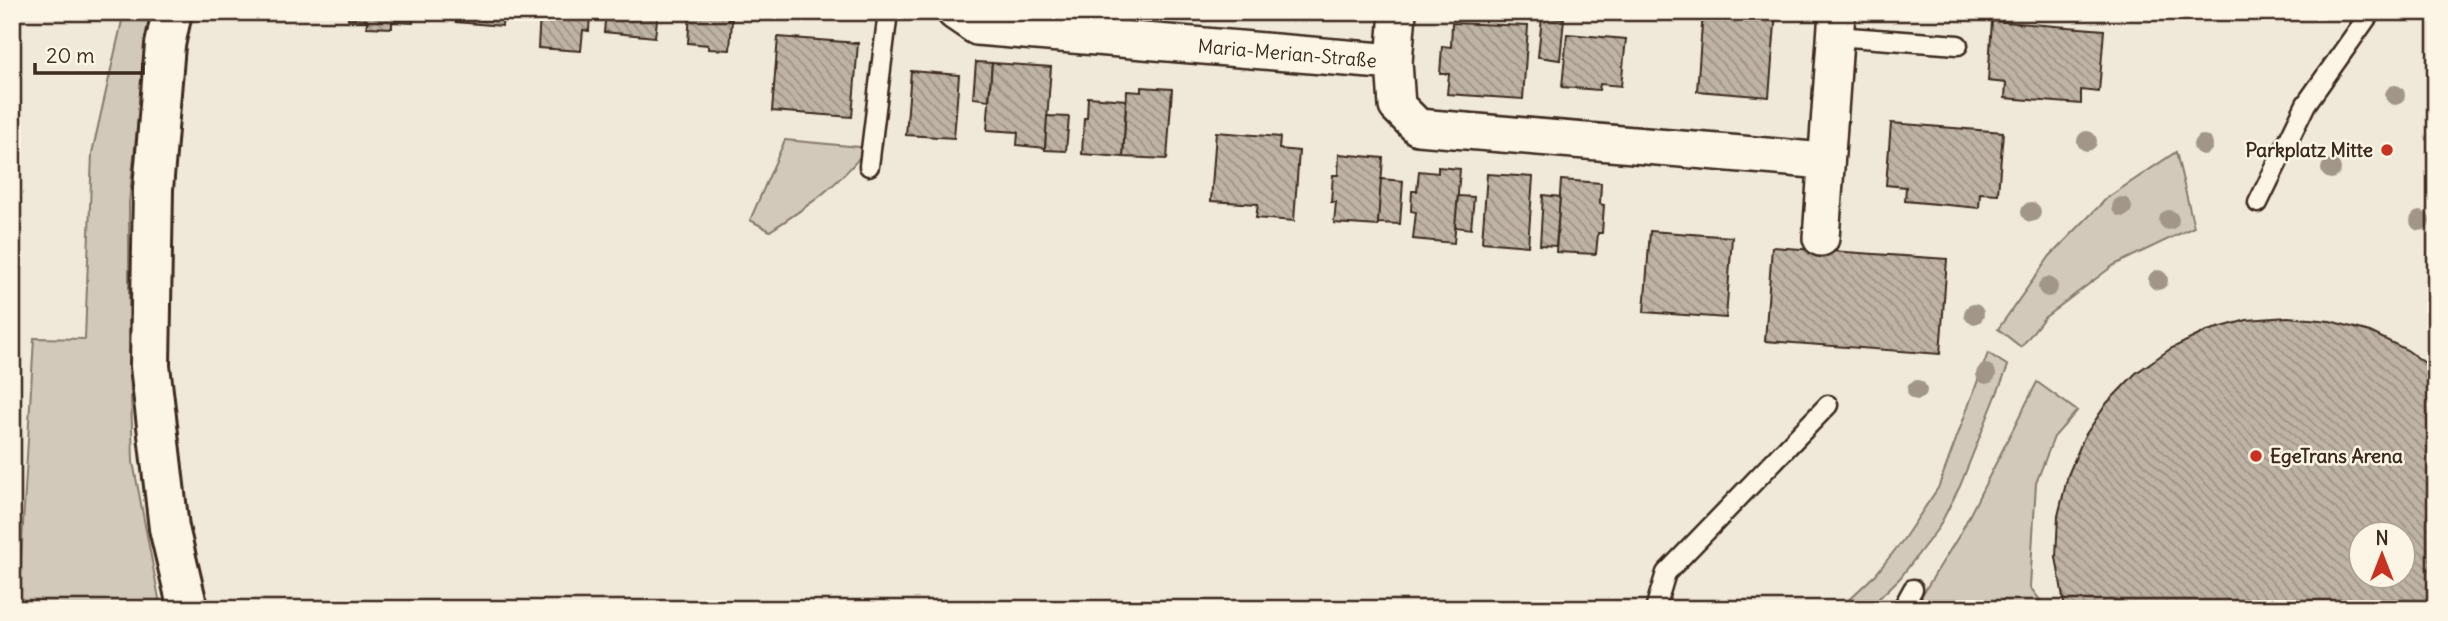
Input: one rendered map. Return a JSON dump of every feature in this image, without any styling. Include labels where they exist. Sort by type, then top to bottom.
[{"type":"main road","points":[[172,12],[165,45],[153,189],[150,366],[169,528],[188,609]]},
{"type":"street","name":"Maria-Merian-Straße","points":[[955,12],[977,27],[1394,62],[1397,106],[1418,127],[1825,161]]},
{"type":"street","points":[[1394,62],[1398,12]]},
{"type":"street","points":[[1821,238],[1836,24]]},
{"type":"lane","points":[[869,166],[888,12]]},
{"type":"lane","points":[[2258,203],[2306,104],[2371,12]]},
{"type":"lane","points":[[1836,24],[1958,45]]},
{"type":"lane","points":[[1655,609],[1665,573],[1828,405]]},
{"type":"lane","points":[[1902,609],[1913,589]]},
{"type":"shaded area","points":[[124,12],[153,12],[144,63],[129,203],[129,326],[133,462],[161,609],[18,609],[34,338],[85,339],[92,153]]},
{"type":"shaded area","points":[[785,140],[860,147],[864,152],[832,186],[770,231],[750,220]]},
{"type":"shaded area","points":[[2176,152],[2194,227],[2114,265],[2044,318],[2021,347],[1998,329],[2050,256],[2107,198]]},
{"type":"shaded area","points":[[1988,353],[2008,366],[1960,486],[1939,527],[1900,578],[1868,609],[1839,609],[1876,574],[1938,488]]},
{"type":"shaded area","points":[[2037,382],[2077,411],[2054,437],[2036,483],[2030,587],[2047,609],[1921,609],[1922,595],[1960,534]]},
{"type":"building","points":[[349,12],[414,12],[413,23],[392,22],[392,28],[367,27],[367,20],[348,19]]},
{"type":"building","points":[[456,12],[503,12],[502,26],[456,22]]},
{"type":"building","points":[[540,12],[590,12],[589,31],[583,30],[581,51],[538,48]]},
{"type":"building","points":[[606,12],[658,12],[655,37],[604,32]]},
{"type":"building","points":[[690,12],[729,12],[728,20],[732,20],[730,50],[708,49],[708,45],[688,43]]},
{"type":"building","points":[[1260,12],[1334,12],[1333,20]]},
{"type":"building","points":[[1703,12],[1776,12],[1769,97],[1697,91]]},
{"type":"building","points":[[1542,17],[1564,19],[1560,60],[1538,57]]},
{"type":"building","points":[[1992,21],[2104,30],[2099,92],[2081,90],[2081,104],[2005,98],[2006,83],[1988,81]]},
{"type":"building","points":[[1452,23],[1528,26],[1523,99],[1447,94],[1449,74],[1440,74],[1442,46],[1451,47]]},
{"type":"building","points":[[1567,34],[1626,39],[1621,86],[1600,84],[1599,90],[1562,87]]},
{"type":"building","points":[[778,37],[858,43],[852,117],[772,111]]},
{"type":"building","points":[[976,62],[992,63],[989,100],[973,98]]},
{"type":"building","points":[[992,63],[1051,67],[1045,148],[1017,145],[1018,132],[987,130]]},
{"type":"building","points":[[911,71],[959,75],[954,138],[906,135]]},
{"type":"building","points":[[1141,87],[1172,89],[1167,159],[1123,157],[1127,91],[1141,92]]},
{"type":"building","points":[[1088,97],[1126,100],[1123,157],[1082,154]]},
{"type":"building","points":[[1047,116],[1069,117],[1066,151],[1045,150]]},
{"type":"building","points":[[1891,123],[2003,132],[1998,194],[1980,193],[1979,208],[1905,201],[1906,187],[1886,185]]},
{"type":"building","points":[[1216,132],[1280,137],[1279,149],[1299,151],[1294,221],[1256,218],[1258,204],[1211,201]]},
{"type":"building","points":[[1339,154],[1383,158],[1378,226],[1334,223],[1336,202],[1331,202],[1333,175],[1338,175]]},
{"type":"building","points":[[1438,167],[1460,169],[1454,243],[1413,239],[1416,212],[1411,211],[1412,191],[1417,191],[1419,171],[1438,173]]},
{"type":"building","points":[[1487,174],[1533,177],[1528,246],[1482,242]]},
{"type":"building","points":[[1381,179],[1403,181],[1400,224],[1378,223]]},
{"type":"building","points":[[1561,180],[1601,183],[1600,204],[1604,205],[1602,233],[1598,233],[1596,254],[1556,252]]},
{"type":"building","points":[[1543,195],[1560,197],[1556,246],[1540,245]]},
{"type":"building","points":[[1458,196],[1474,197],[1471,229],[1455,227]]},
{"type":"building","points":[[1650,231],[1732,237],[1726,318],[1644,312]]},
{"type":"building","points":[[1772,247],[1947,259],[1940,354],[1765,341]]},
{"type":"building","name":"EgeTrans Arena","points":[[2288,317],[2330,321],[2370,332],[2407,350],[2436,371],[2436,609],[2065,609],[2056,557],[2058,516],[2068,475],[2084,437],[2107,403],[2136,373],[2170,349],[2207,331],[2247,320]]},
{"type":"place","name":"Parkplatz Mitte","points":[[2387,150]]},
{"type":"place","name":"EgeTrans Arena","points":[[2256,456]]}]
